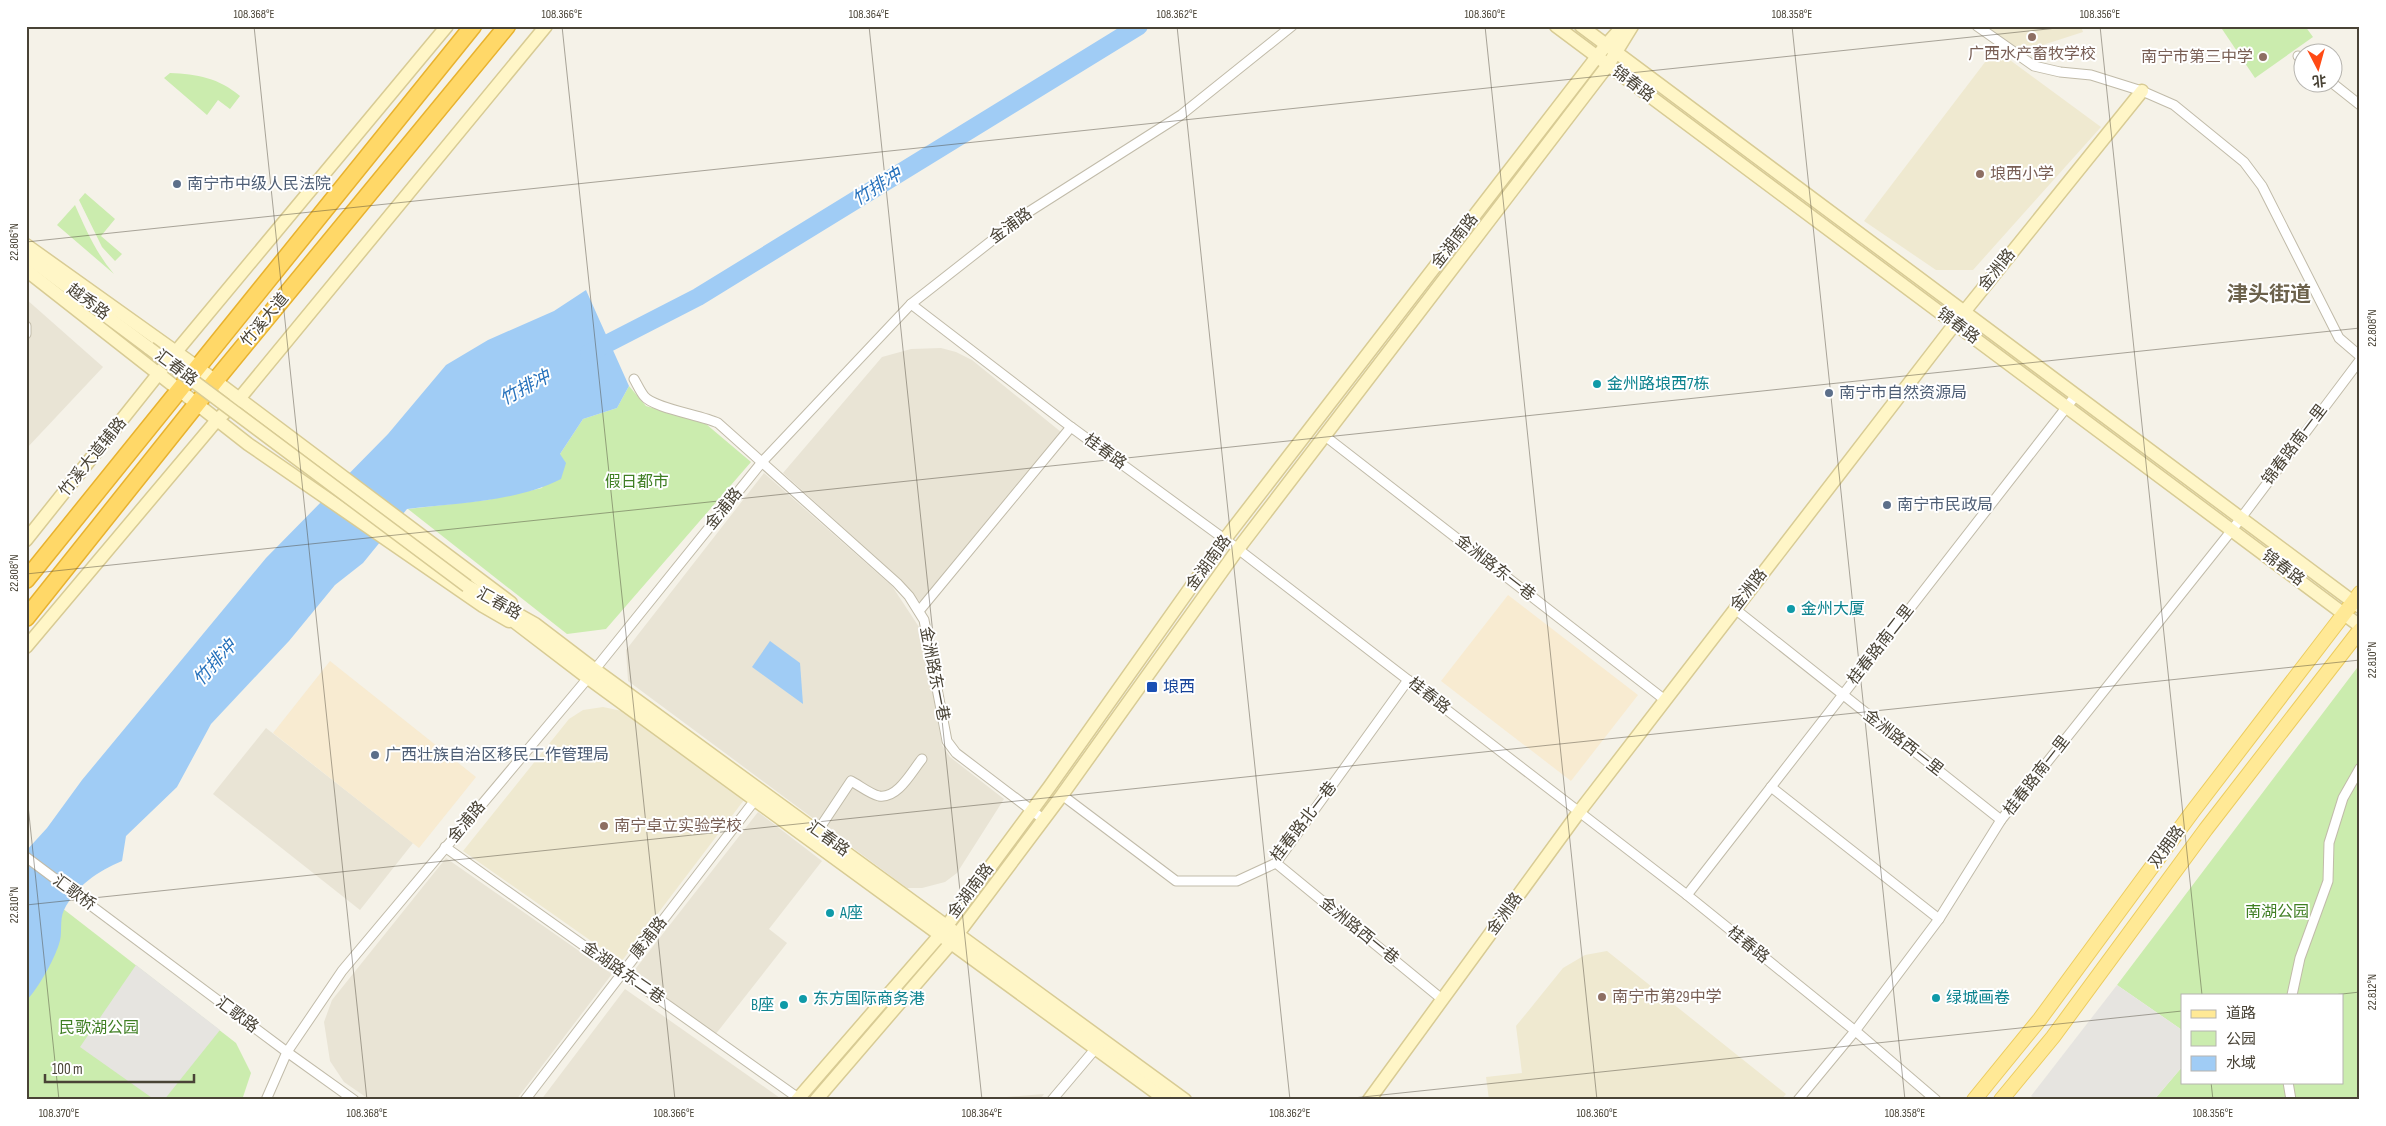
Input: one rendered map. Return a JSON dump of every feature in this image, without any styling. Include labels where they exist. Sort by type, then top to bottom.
[{"type":"highway","name":"竹溪大道","points":[[26,580],[180,392],[197,367],[473,26]]},
{"type":"highway","name":"竹溪大道","points":[[26,618],[197,403],[507,26]]},
{"type":"main road","name":"竹溪大道辅路","points":[[26,540],[176,353],[447,26]]},
{"type":"main road","points":[[26,647],[217,420],[239,399],[546,26]]},
{"type":"main road","name":"锦春路","points":[[1556,26],[2360,626]]},
{"type":"main road","name":"锦春路","points":[[1581,26],[2240,518],[2357,601]]},
{"type":"main road","name":"金湖南路","points":[[799,1099],[943,930],[1032,810],[1225,540],[1597,56],[1623,26]]},
{"type":"main road","name":"金湖南路","points":[[816,1100],[955,939],[1062,795],[1238,549],[1608,65],[1632,26]]},
{"type":"main road","name":"金洲路","points":[[1369,1100],[1579,812],[1964,312],[2142,91]]},
{"type":"main road","points":[[26,245],[197,367],[496,591],[532,628]]},
{"type":"main road","name":"越秀路","points":[[26,256],[149,348]]},
{"type":"main road","points":[[26,270],[180,392],[301,480],[483,606],[532,628]]},
{"type":"main road","name":"汇春路","points":[[149,348],[467,586],[532,628],[755,800],[943,930]]},
{"type":"main road","name":"双拥路","points":[[1974,1100],[2040,1020],[2193,811],[2343,613],[2357,601]]},
{"type":"main road","name":"双拥路","points":[[2001,1100],[2053,1037],[2206,829],[2360,630]]},
{"type":"main road","name":"汇春路","points":[[591,674],[817,832],[1166,1100]]},
{"type":"main road","name":"汇春路","points":[[955,939],[1185,1100]]},
{"type":"street","name":"金浦路","points":[[266,1100],[287,1052],[342,971],[591,674],[762,462],[911,304],[1027,214],[1181,115],[1292,26]]},
{"type":"street","points":[[1977,26],[2034,66],[2091,76],[2142,91],[2174,105],[2248,166],[2262,186],[2339,338],[2360,356]]},
{"type":"street","points":[[2344,92],[2360,105]]},
{"type":"street","name":"桂春路","points":[[911,304],[1071,427],[1238,549],[1687,895],[1855,1031],[1936,1100]]},
{"type":"street","points":[[26,326],[26,334]]},
{"type":"street","name":"锦春路南一里","points":[[2232,530],[2360,360]]},
{"type":"street","name":"金洲路东一巷","points":[[634,379],[644,397],[653,403],[705,416],[718,423],[897,583],[919,611],[927,633],[947,741],[956,753],[1043,819]]},
{"type":"street","name":"桂春路南二里","points":[[1687,895],[2076,395]]},
{"type":"street","points":[[919,611],[1071,427]]},
{"type":"street","name":"金洲路东一巷","points":[[1325,436],[1665,700]]},
{"type":"street","name":"桂春路南一里","points":[[1855,1031],[1939,919],[2001,820],[2232,530]]},
{"type":"street","name":"金洲路西一里","points":[[1735,609],[2001,820]]},
{"type":"street","name":"桂春路北一巷","points":[[1062,795],[1176,881],[1237,881],[1276,863],[1408,680]]},
{"type":"street","points":[[817,832],[851,781],[879,796],[889,795],[901,786],[922,758]]},
{"type":"street","points":[[2292,994],[2300,958],[2328,881],[2329,842],[2343,798],[2360,768]]},
{"type":"street","points":[[1771,787],[1939,919]]},
{"type":"street","name":"康浦路","points":[[525,1100],[755,800]]},
{"type":"street","name":"金湖路东二巷","points":[[445,847],[799,1099]]},
{"type":"street","name":"汇歌桥","points":[[26,858],[122,928]]},
{"type":"street","name":"金洲路西一巷","points":[[1276,863],[1443,1000]]},
{"type":"street","name":"汇歌路","points":[[122,928],[354,1100]]},
{"type":"street","points":[[1798,1100],[1855,1031]]},
{"type":"street","points":[[1052,1100],[1096,1048]]},
{"type":"street","points":[[2288,1084],[2291,1100]]},
{"type":"shaded area","name":"广西水产畜牧学校","points":[[1983,26],[2081,26],[2083,32],[2021,52]]},
{"type":"shaded area","name":"埌西小学","points":[[1995,49],[2101,127],[1973,270],[1936,270],[1864,221]]},
{"type":"shaded area","points":[[26,299],[103,367],[26,449]]},
{"type":"shaded area","points":[[941,348],[956,352],[972,360],[1061,432],[921,603],[900,579],[783,473],[882,357],[911,349]]},
{"type":"shaded area","points":[[764,473],[892,586],[921,630],[942,745],[950,757],[1004,799],[957,873],[945,882],[922,888],[907,888],[628,681],[626,650]]},
{"type":"shaded area","points":[[1508,595],[1638,695],[1571,781],[1441,681]]},
{"type":"shaded area","name":"广西壮族自治区移民工作管理局","points":[[330,661],[476,777],[419,848],[273,733]]},
{"type":"shaded area","name":"南宁卓立实验学校","points":[[603,707],[622,711],[744,800],[621,962],[463,851],[569,719],[583,710]]},
{"type":"shaded area","points":[[266,728],[413,843],[360,910],[213,794]]},
{"type":"shaded area","points":[[758,812],[822,861],[769,929],[787,943],[715,1035],[633,972]]},
{"type":"shaded area","points":[[446,858],[612,974],[516,1100],[370,1100],[344,1082],[330,1061],[324,1022],[332,1000]]},
{"type":"shaded area","name":"南宁市第29中学","points":[[1607,951],[1786,1094],[1781,1100],[1489,1100],[1486,1077],[1522,1073],[1516,1026],[1563,968],[1585,955]]},
{"type":"shaded area","points":[[136,965],[220,1030],[164,1100],[155,1100],[80,1047]]},
{"type":"shaded area","points":[[2117,985],[2181,1029],[2181,1068],[2154,1100],[2037,1100],[2031,1096]]},
{"type":"shaded area","points":[[625,989],[780,1098],[541,1100]]},
{"type":"shaded area","points":[[1044,1094],[1040,1100],[970,1100]]},
{"type":"green space","name":"南宁市第三中学","points":[[2220,26],[2305,26],[2313,37],[2306,42],[2294,42],[2294,50],[2255,78]]},
{"type":"green space","points":[[170,73],[189,74],[207,78],[224,85],[240,96],[230,109],[218,100],[207,115],[164,78]]},
{"type":"green space","points":[[85,193],[115,219],[101,236],[122,254],[115,261],[102,247],[79,200]]},
{"type":"green space","points":[[75,205],[97,250],[114,274],[57,225]]},
{"type":"green space","name":"假日都市","points":[[629,386],[646,406],[706,424],[751,462],[606,629],[567,634],[408,509],[487,500],[542,488],[560,454],[583,419],[617,408]]},
{"type":"green space","name":"南湖公园","points":[[2360,664],[2360,1100],[2154,1100],[2181,1068],[2181,1084],[2344,1084],[2344,994],[2181,994],[2181,1029],[2117,985]]},
{"type":"green space","name":"民歌湖公园","points":[[26,880],[236,1043],[251,1073],[242,1100],[26,1100]]},
{"type":"water","points":[[586,290],[629,386],[617,408],[583,419],[560,454],[566,463],[561,479],[525,493],[506,497],[407,509],[363,563],[335,585],[289,641],[211,724],[177,787],[126,836],[122,861],[104,869],[89,880],[69,901],[63,914],[57,951],[40,982],[26,1001],[26,851],[47,828],[82,780],[266,558],[388,434],[446,365],[488,340],[554,311]]},
{"type":"water","points":[[770,641],[800,663],[803,704],[752,667]]},
{"type":"waterway","name":"竹排冲","points":[[589,353],[698,297],[1139,26]]},
{"type":"place","name":"广西水产畜牧学校","points":[[2032,37]]},
{"type":"place","name":"南宁市第三中学","points":[[2263,57]]},
{"type":"place","name":"埌西小学","points":[[1980,174]]},
{"type":"place","name":"南宁市中级人民法院","points":[[177,184]]},
{"type":"place","name":"金州路埌西7栋","points":[[1597,384]]},
{"type":"place","name":"南宁市自然资源局","points":[[1829,393]]},
{"type":"place","name":"南宁市民政局","points":[[1887,505]]},
{"type":"place","name":"金州大厦","points":[[1791,609]]},
{"type":"place","name":"埌西","points":[[1152,687]]},
{"type":"place","name":"广西壮族自治区移民工作管理局","points":[[375,755]]},
{"type":"place","name":"南宁卓立实验学校","points":[[604,826]]},
{"type":"place","name":"A座","points":[[830,913]]},
{"type":"place","name":"南宁市第29中学","points":[[1602,997]]},
{"type":"place","name":"绿城画卷","points":[[1936,998]]},
{"type":"place","name":"东方国际商务港","points":[[803,999]]},
{"type":"place","name":"B座","points":[[784,1005]]},
{"type":"district","name":"津头街道","points":[[2269,294]]}]
